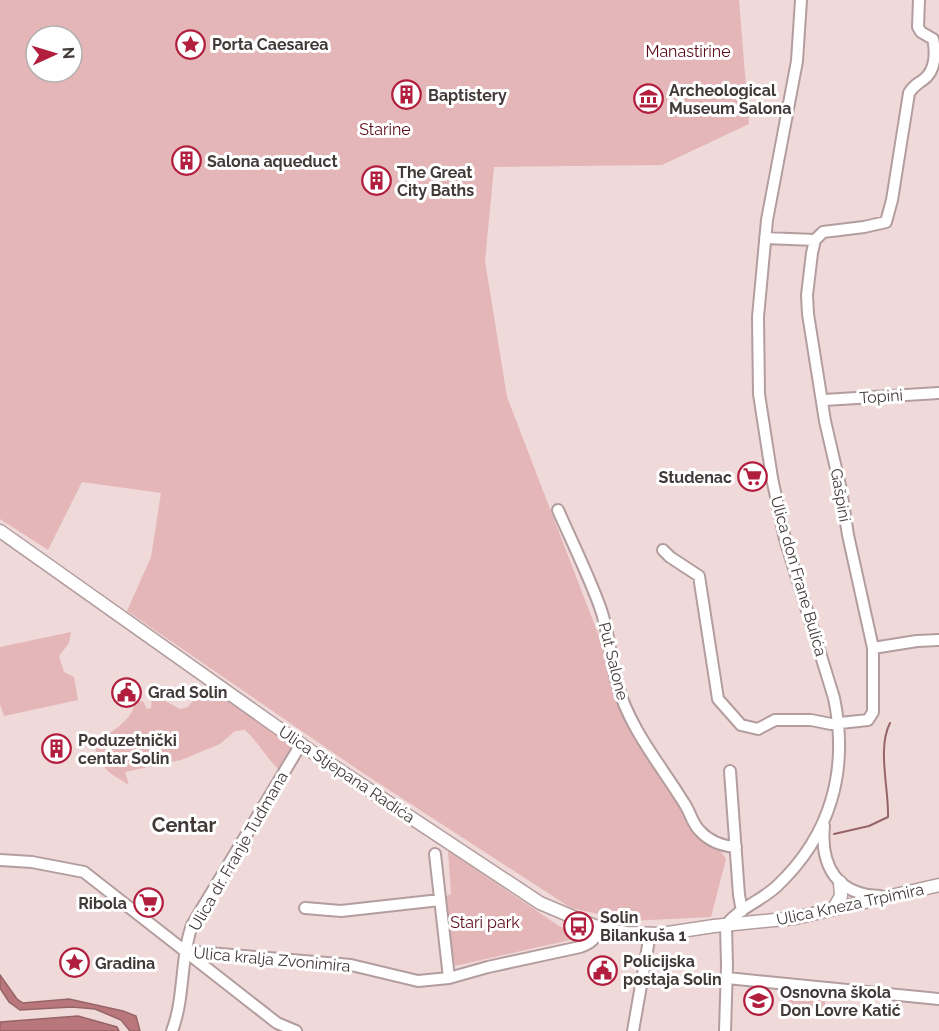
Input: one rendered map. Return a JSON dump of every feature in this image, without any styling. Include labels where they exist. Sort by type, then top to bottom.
[{"type":"main road","name":"Ulica Stjepana Radića","points":[[0,531],[301,744],[540,903],[599,928],[626,933],[650,934],[726,925]]},
{"type":"main road","points":[[834,908],[841,896],[840,882]]},
{"type":"main road","name":"Ulica Kneza Trpimira","points":[[726,925],[795,918],[939,885]]},
{"type":"street","name":"Ulica don Frane Bulića","points":[[726,925],[731,918],[762,898],[783,880],[808,850],[825,821],[833,795],[839,757],[839,723],[820,651],[786,544],[772,478],[759,394],[758,317],[765,238],[797,61],[801,0]]},
{"type":"street","points":[[765,238],[815,240],[823,232],[886,222],[892,200],[909,93],[914,85],[929,74],[936,52],[936,34],[921,32],[918,27],[919,0]]},
{"type":"street","name":"Gašpini","points":[[815,240],[807,295],[812,336],[824,400],[825,421],[842,490],[848,535],[873,648],[873,712],[868,720],[839,723]]},
{"type":"street","name":"Topini","points":[[824,400],[939,393]]},
{"type":"street","name":"Put Salone","points":[[558,510],[601,608],[617,683],[638,734],[689,810],[697,828],[722,846],[736,847]]},
{"type":"street","points":[[663,550],[699,576],[718,699],[741,725],[758,729],[775,720],[839,723]]},
{"type":"street","points":[[873,648],[917,640],[939,640]]},
{"type":"street","name":"Ulica dr. Franje Tuđmana","points":[[174,1026],[185,951],[192,925],[301,744]]},
{"type":"street","points":[[730,771],[739,903],[742,911]]},
{"type":"street","name":"Ulica don Frane Bulića","points":[[825,821],[826,860],[832,873],[840,882]]},
{"type":"street","points":[[435,854],[449,978]]},
{"type":"street","name":"Ulica kralja Zvonimira","points":[[0,860],[32,862],[84,872],[185,951],[351,965],[408,980],[449,978],[580,947],[597,936],[599,928]]},
{"type":"street","points":[[840,882],[859,894],[884,896]]},
{"type":"street","points":[[305,908],[341,911],[440,900]]},
{"type":"street","points":[[725,1031],[726,925]]},
{"type":"street","points":[[633,1031],[650,934]]},
{"type":"street","points":[[185,951],[277,1023],[296,1031]]},
{"type":"street","points":[[727,978],[939,999]]},
{"type":"green space","points":[[0,0],[739,0],[749,124],[662,165],[494,167],[485,261],[507,397],[617,683],[668,777],[726,859],[711,917],[629,921],[571,908],[360,771],[127,611],[151,557],[161,493],[82,482],[48,550],[0,519]]},
{"type":"green space","points":[[71,632],[69,643],[59,656],[64,672],[74,677],[78,700],[4,716],[0,704],[0,647]]},
{"type":"green space","points":[[201,690],[229,701],[295,748],[281,772],[245,730],[235,731],[220,744],[181,760],[125,772],[129,785],[110,773],[98,759],[95,744],[125,721],[135,703],[143,701],[147,709],[151,708],[152,698],[160,698],[180,709],[188,707]]},
{"type":"green space","name":"Stari park","points":[[448,851],[559,926],[579,935],[579,938],[455,966],[444,897],[451,894]]},
{"type":"green space","points":[[784,989],[825,991],[825,1011],[783,1011]]},
{"type":"shaded area","points":[[0,975],[17,999],[23,1003],[69,999],[123,1011],[136,1016],[140,1031],[130,1031],[121,1020],[95,1009],[72,1007],[20,1010],[9,1002],[0,988]]},
{"type":"shaded area","points":[[78,1016],[117,1027],[119,1031],[0,1031],[0,1022]]},
{"type":"waterway","points":[[834,834],[869,826],[888,817],[884,744],[890,723]]},
{"type":"place","name":"Porta Caesarea","points":[[191,44]]},
{"type":"place","name":"Baptistery","points":[[407,95]]},
{"type":"place","name":"Archeological Museum Salona","points":[[648,99]]},
{"type":"place","name":"Salona aqueduct","points":[[186,161]]},
{"type":"place","name":"The Great City Baths","points":[[376,181]]},
{"type":"place","name":"Studenac","points":[[753,477]]},
{"type":"place","name":"Grad Solin","points":[[127,692]]},
{"type":"place","name":"Poduzetnički centar Solin","points":[[57,749]]},
{"type":"place","name":"Ribola","points":[[148,903]]},
{"type":"place","name":"Solin Bilankuša 1","points":[[579,926]]},
{"type":"place","name":"Gradina","points":[[74,963]]},
{"type":"place","name":"Policijska postaja Solin","points":[[602,970]]},
{"type":"place","name":"Osnovna škola Don Lovre Katić","points":[[759,1001]]},
{"type":"district","name":"Centar","points":[[184,825]]},
{"type":"park label","name":"Manastirine","points":[[688,51]]},
{"type":"park label","name":"Starine","points":[[385,129]]}]
